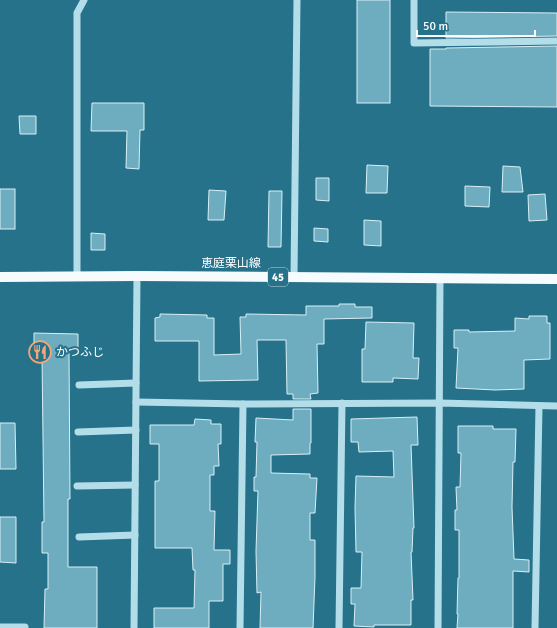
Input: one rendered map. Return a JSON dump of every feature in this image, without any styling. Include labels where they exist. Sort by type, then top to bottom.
[{"type":"main road","name":"恵庭栗山線","points":[[0,277],[137,276],[557,278]]},
{"type":"street","points":[[77,276],[77,13],[84,0]]},
{"type":"street","points":[[294,277],[297,0]]},
{"type":"street","points":[[414,0],[414,43],[557,41]]},
{"type":"street","points":[[134,628],[137,276]]},
{"type":"street","points":[[438,628],[440,278]]},
{"type":"street","points":[[79,385],[136,383]]},
{"type":"street","points":[[136,402],[243,404],[440,403],[557,406]]},
{"type":"street","points":[[338,628],[342,403]]},
{"type":"street","points":[[240,628],[243,404]]},
{"type":"street","points":[[535,628],[539,406]]},
{"type":"street","points":[[78,432],[136,430]]},
{"type":"street","points":[[77,486],[135,485]]},
{"type":"street","points":[[79,537],[135,535]]},
{"type":"street","points":[[0,627],[24,628]]},
{"type":"building","points":[[357,0],[390,0],[390,103],[357,103]]},
{"type":"building","points":[[446,12],[557,13],[557,36],[446,38]]},
{"type":"building","points":[[557,46],[557,107],[430,106],[430,49]]},
{"type":"building","points":[[92,103],[144,103],[144,130],[140,130],[139,169],[126,168],[127,131],[91,131]]},
{"type":"building","points":[[19,116],[36,116],[36,134],[20,134]]},
{"type":"building","points":[[367,165],[388,166],[387,193],[366,193]]},
{"type":"building","points":[[503,166],[520,167],[523,192],[502,192]]},
{"type":"building","points":[[316,178],[329,178],[329,201],[316,200]]},
{"type":"building","points":[[465,186],[490,187],[489,207],[465,206]]},
{"type":"building","points":[[0,189],[15,189],[15,229],[0,229]]},
{"type":"building","points":[[209,190],[226,191],[224,220],[208,220]]},
{"type":"building","points":[[269,191],[282,191],[281,247],[268,247]]},
{"type":"building","points":[[545,194],[547,220],[529,221],[528,195]]},
{"type":"building","points":[[364,220],[381,221],[381,246],[364,245]]},
{"type":"building","points":[[314,228],[328,229],[328,242],[314,241]]},
{"type":"building","points":[[91,233],[105,234],[105,250],[91,250]]},
{"type":"building","points":[[339,304],[355,304],[355,307],[372,307],[372,318],[324,319],[324,344],[317,344],[318,393],[310,394],[311,399],[293,399],[293,394],[287,394],[286,340],[257,340],[258,380],[199,381],[199,341],[155,341],[155,318],[160,317],[160,314],[207,315],[207,318],[214,318],[214,355],[241,354],[240,317],[246,317],[246,314],[306,315],[306,306],[339,306]]},
{"type":"building","points":[[529,316],[547,316],[547,323],[550,323],[550,359],[524,360],[524,389],[495,390],[456,388],[458,348],[454,348],[454,330],[469,330],[469,332],[515,331],[515,318],[529,319]]},
{"type":"building","points":[[366,322],[414,323],[413,358],[419,358],[418,379],[393,378],[393,382],[362,382],[362,349],[365,349]]},
{"type":"building","points":[[34,333],[78,334],[78,350],[69,350],[70,499],[68,499],[68,567],[97,567],[97,628],[44,628],[45,589],[48,589],[48,553],[42,553],[42,522],[44,522],[42,356],[34,356]]},
{"type":"building","points":[[293,409],[311,409],[310,454],[271,455],[271,473],[310,474],[310,478],[317,478],[315,513],[310,513],[310,540],[315,540],[313,628],[260,628],[261,592],[257,593],[256,551],[258,491],[254,491],[257,442],[255,442],[256,418],[293,420]]},
{"type":"building","points":[[417,417],[418,445],[411,445],[414,528],[411,552],[413,600],[411,600],[411,625],[374,625],[374,627],[354,626],[355,604],[351,604],[351,588],[361,588],[362,552],[356,552],[356,476],[394,477],[393,451],[359,452],[358,442],[351,442],[351,419]]},
{"type":"building","points":[[195,419],[211,420],[211,424],[221,424],[221,444],[218,444],[219,466],[214,466],[214,475],[210,475],[210,511],[215,511],[214,550],[230,550],[230,564],[223,564],[223,601],[209,601],[209,628],[154,628],[154,608],[194,608],[195,570],[193,570],[192,548],[155,548],[155,481],[159,481],[159,444],[150,444],[150,425],[194,425]]},
{"type":"building","points":[[0,423],[15,423],[16,469],[0,469]]},
{"type":"building","points":[[458,426],[493,426],[493,429],[516,429],[515,462],[513,462],[512,507],[514,559],[529,560],[529,572],[513,571],[513,628],[457,628],[459,530],[455,530],[455,510],[457,510],[456,487],[460,487],[461,453],[458,453]]},
{"type":"building","points":[[0,517],[16,517],[16,563],[0,562]]},
{"type":"place","name":"かつふじ","points":[[40,352]]}]
